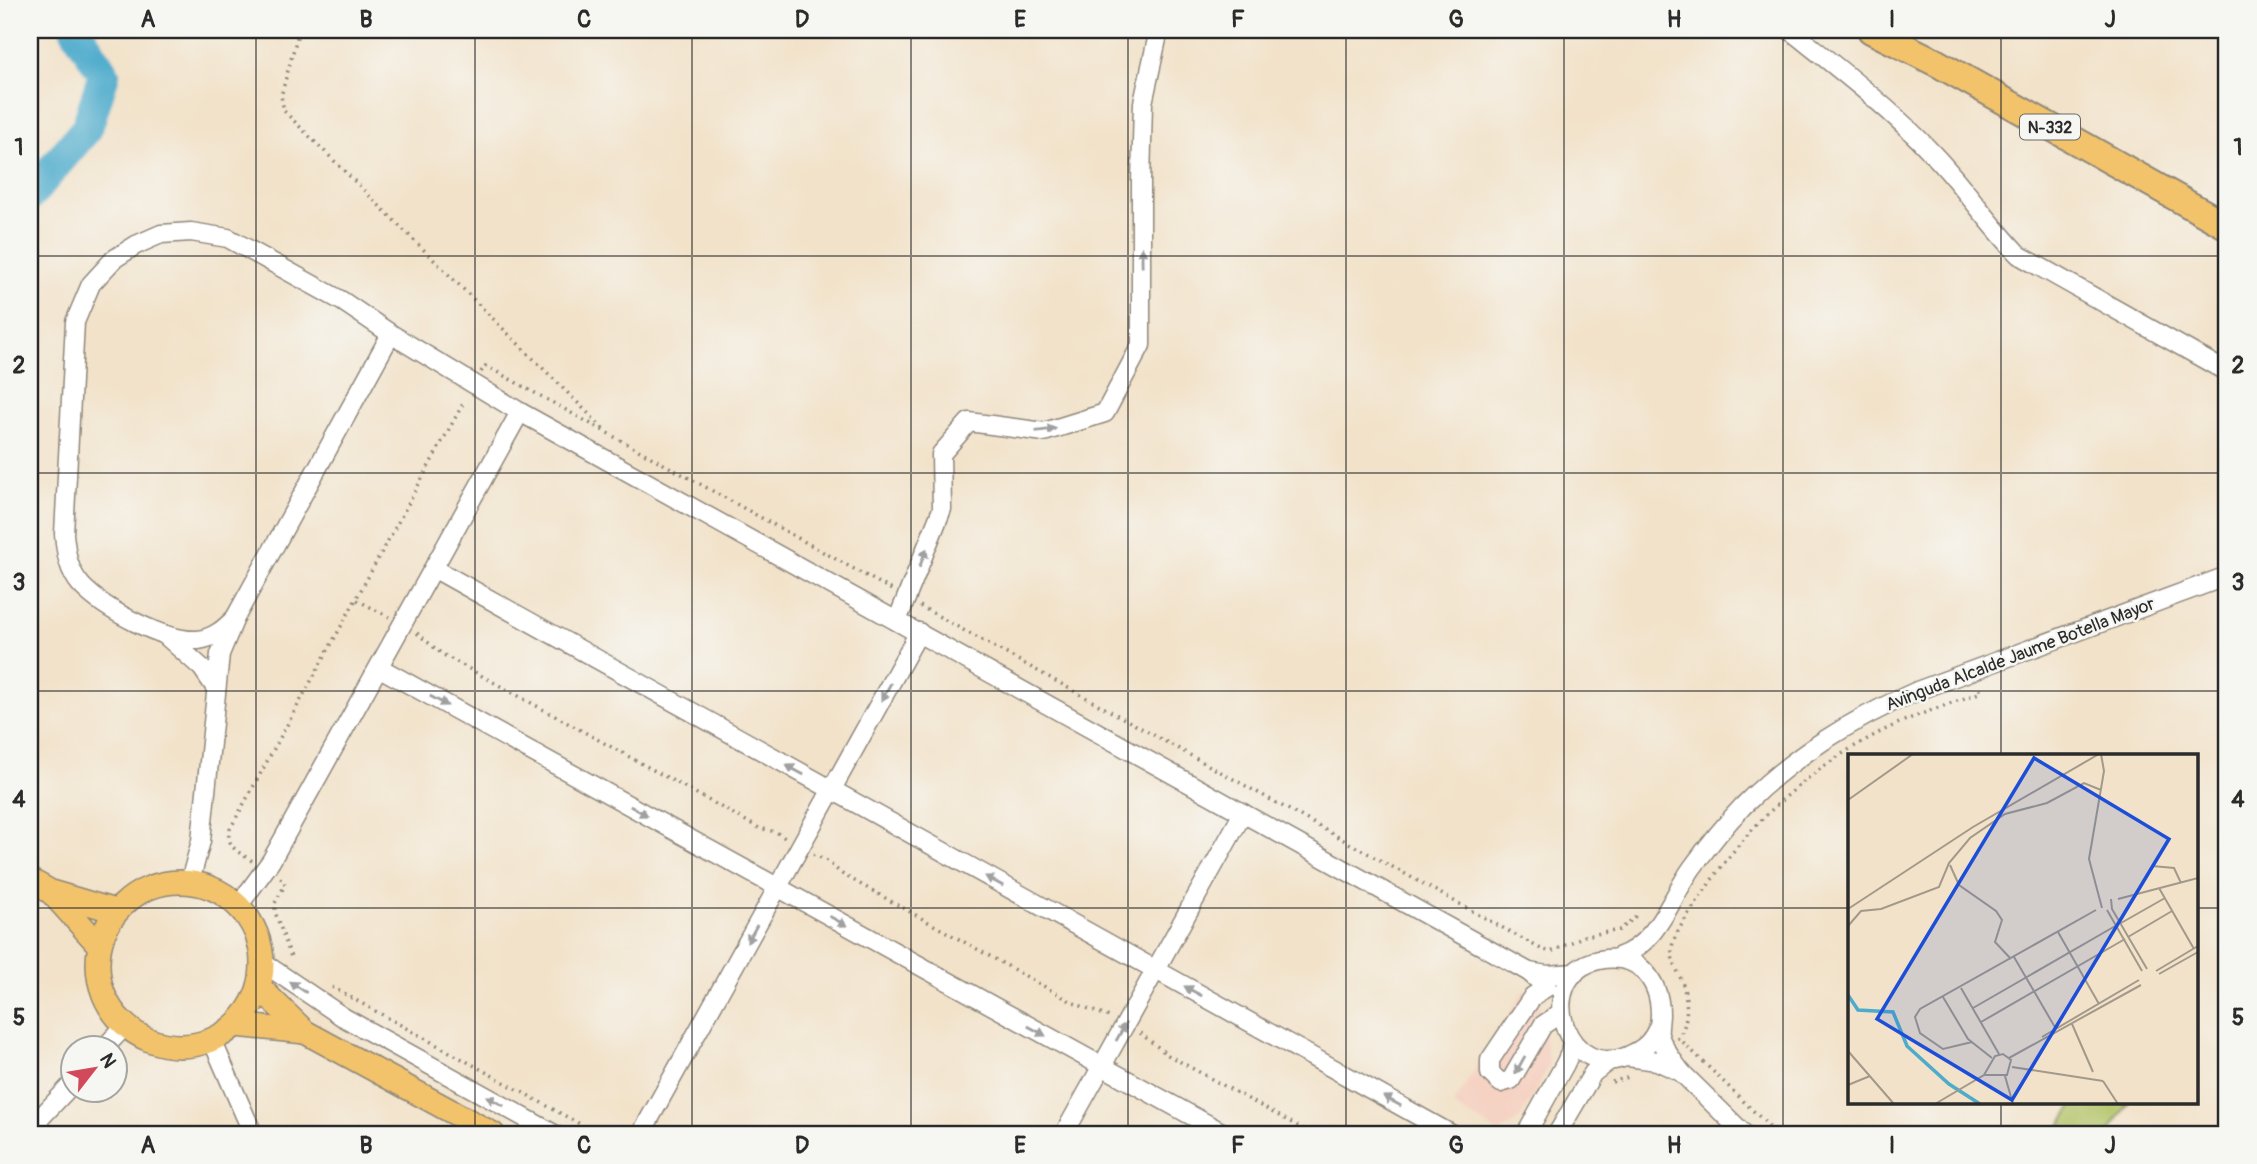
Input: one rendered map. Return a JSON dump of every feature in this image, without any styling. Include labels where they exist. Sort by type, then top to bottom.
[{"type":"highway","name":"N-332","points":[[1871,30],[2227,226]]},
{"type":"main road","points":[[30,880],[51,892],[115,911]]},
{"type":"main road","points":[[190,881],[216,889],[239,905],[256,930],[262,962],[259,987],[250,1007],[236,1024],[212,1040],[190,1046],[167,1045],[145,1038],[125,1026],[111,1009],[101,989],[97,967],[99,945],[105,927],[115,911],[136,893],[162,882],[190,881]]},
{"type":"main road","points":[[51,892],[99,945]]},
{"type":"main road","points":[[259,987],[305,1032],[492,1134]]},
{"type":"main road","points":[[236,1024],[305,1032]]},
{"type":"street","points":[[897,621],[942,509],[941,454],[969,422],[1044,432],[1105,413],[1141,345],[1140,182],[1143,103],[1159,30]]},
{"type":"street","points":[[1790,30],[1895,116],[1934,155],[1992,227],[2019,255],[2227,372]]},
{"type":"street","points":[[234,618],[222,632],[200,640],[162,633],[132,620],[102,602],[81,584],[68,563],[64,534],[75,322],[91,284],[114,259],[161,234],[191,232],[228,238],[342,301],[391,334],[520,411],[1529,972],[1547,987],[1561,1008]]},
{"type":"street","points":[[190,881],[201,841],[220,654],[234,618],[391,334]]},
{"type":"street","points":[[239,905],[266,870],[435,569],[520,411]]},
{"type":"street","points":[[435,569],[1451,1134]]},
{"type":"street","name":"Avinguda Alcalde Jaume Botella Mayor","points":[[1618,957],[1633,950],[1654,930],[1690,871],[1718,834],[1786,766],[1828,736],[1873,710],[1917,691],[2227,576]]},
{"type":"street","points":[[641,1134],[919,632]]},
{"type":"street","points":[[162,633],[195,661],[215,687]]},
{"type":"street","points":[[380,668],[1224,1134]]},
{"type":"street","points":[[1064,1134],[1243,813]]},
{"type":"street","name":"Avinguda Alcalde Jaume Botella Mayor","points":[[1651,979],[1650,951],[1654,930]]},
{"type":"street","points":[[1667,1050],[1619,1058],[1591,1057],[1582,1052],[1564,1027],[1561,1008],[1568,981],[1583,965],[1593,961],[1618,957],[1641,968],[1651,979],[1659,999],[1658,1027],[1667,1050],[1681,1072],[1744,1134]]},
{"type":"street","points":[[262,962],[343,1017],[554,1134]]},
{"type":"street","points":[[1529,972],[1547,975],[1575,973]]},
{"type":"street","points":[[1547,987],[1533,996],[1497,1049],[1490,1060],[1490,1073],[1501,1083],[1511,1080],[1543,1025],[1561,1008]]},
{"type":"street","points":[[117,1034],[125,1026]]},
{"type":"street","points":[[1557,1134],[1593,1073],[1648,1045],[1658,1027]]},
{"type":"street","points":[[212,1040],[253,1134]]},
{"type":"street","points":[[1526,1134],[1565,1064],[1572,1041]]},
{"type":"street","points":[[30,1129],[60,1097]]},
{"type":"path","points":[[299,30],[281,96],[284,111],[609,434],[612,442],[607,459]]},
{"type":"path","points":[[357,600],[426,638],[442,654],[759,828],[776,832],[827,861],[842,874],[1074,1003],[1098,1011],[1125,1025],[1152,1040],[1168,1055],[1312,1134]]},
{"type":"path","points":[[1607,1085],[1644,1073],[1682,1034],[1687,1010],[1681,978],[1673,962],[1673,943],[1719,869],[1758,824],[1821,768],[1888,729],[1981,692],[1972,670]]},
{"type":"path","points":[[1667,1050],[1777,1134]]},
{"type":"shaded area","points":[[1524,990],[1539,1000],[1549,1065],[1520,1119],[1499,1133],[1453,1105]]},
{"type":"green space","points":[[2074,1104],[2127,1104],[2108,1134],[2071,1134],[2059,1127]]},
{"type":"waterway","points":[[30,195],[87,128],[104,74],[76,30]]}]
